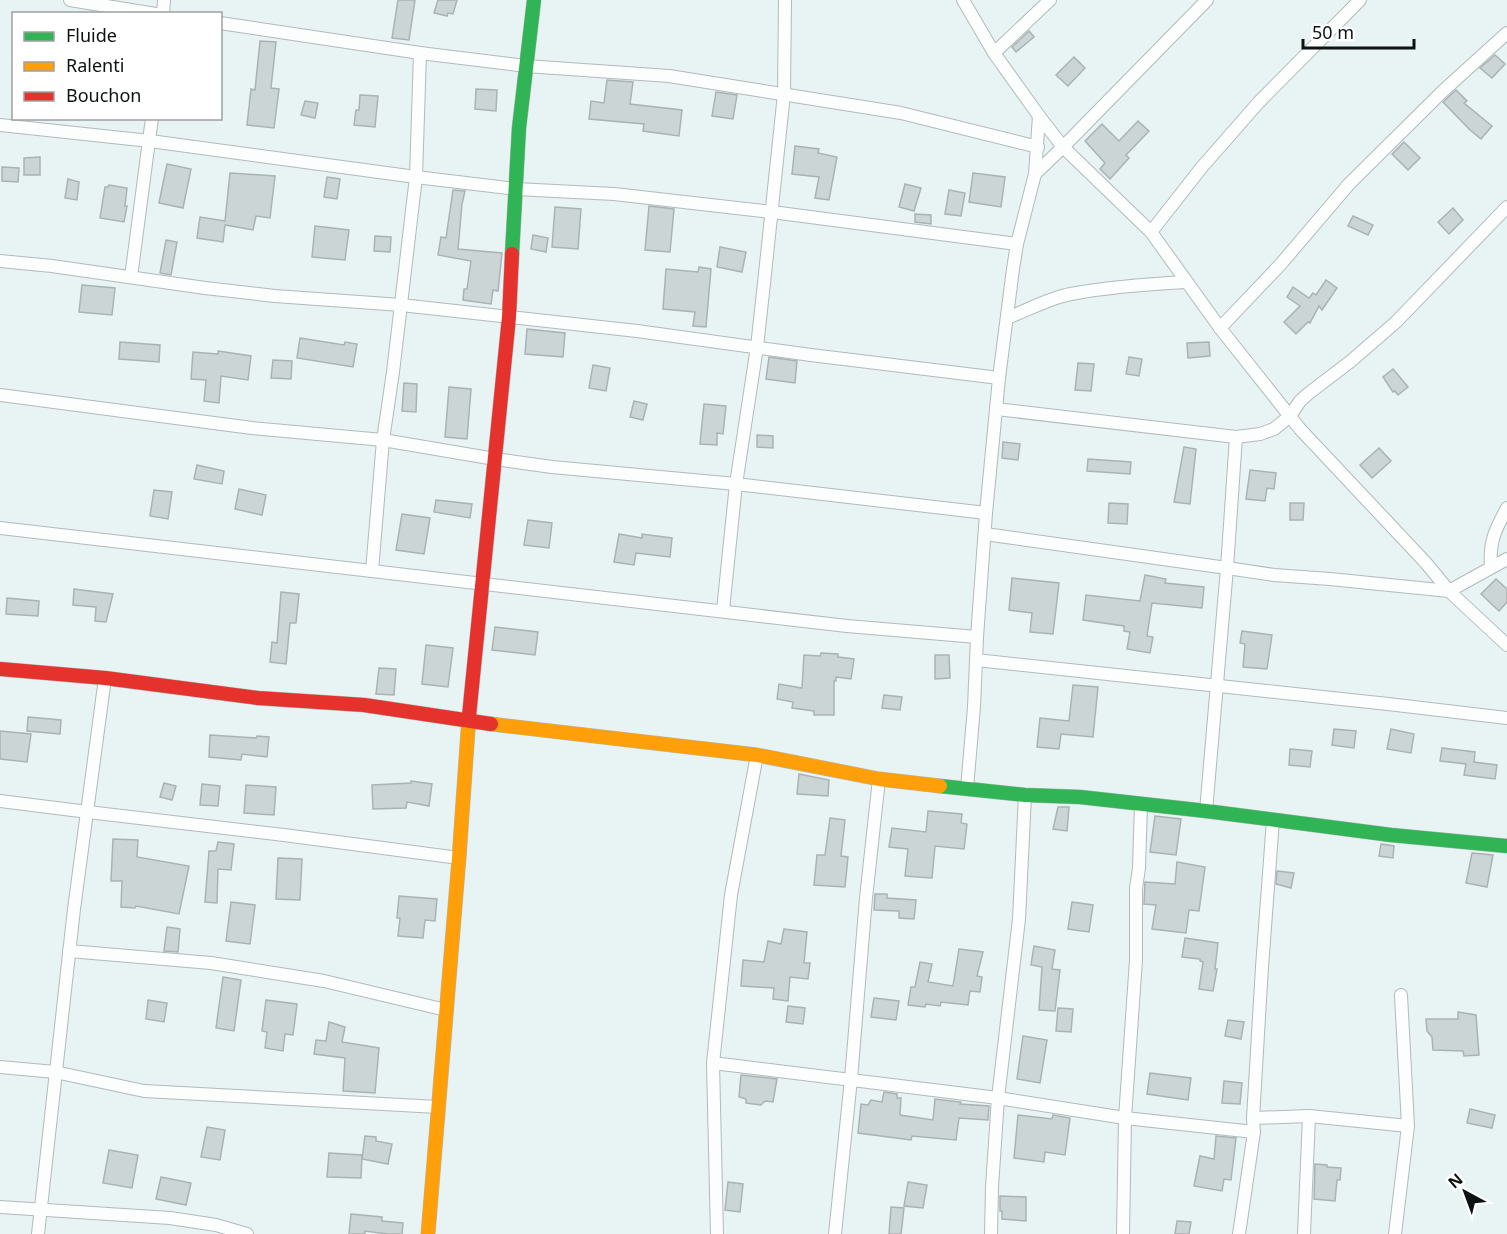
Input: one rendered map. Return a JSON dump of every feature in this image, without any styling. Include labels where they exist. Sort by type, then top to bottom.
[{"type":"street","points":[[70,0],[144,12]]},
{"type":"street","points":[[428,1234],[468,721],[509,317],[519,128],[534,0]]},
{"type":"street","points":[[723,610],[736,484],[757,347],[784,94],[785,0]]},
{"type":"street","points":[[963,0],[994,53],[1039,116],[1064,147],[1151,232],[1220,328],[1290,416],[1426,563],[1449,591],[1507,645]]},
{"type":"street","points":[[994,53],[1050,0]]},
{"type":"street","points":[[1035,174],[1207,0]]},
{"type":"street","points":[[1151,232],[1202,167],[1258,102],[1360,0]]},
{"type":"street","points":[[222,23],[420,53],[526,66],[669,76],[902,113],[1038,147]]},
{"type":"street","points":[[1220,328],[1280,265],[1349,184],[1443,91],[1507,33]]},
{"type":"street","points":[[372,571],[383,440],[416,177],[420,53]]},
{"type":"street","points":[[967,788],[986,513],[999,378],[1017,244],[1035,174],[1039,116]]},
{"type":"street","points":[[131,277],[152,120]]},
{"type":"street","points":[[0,125],[150,141],[516,189],[614,194],[1017,244]]},
{"type":"street","points":[[996,409],[1236,437],[1260,434],[1274,429],[1290,416],[1300,401],[1309,393],[1396,322],[1507,207]]},
{"type":"street","points":[[0,261],[52,266],[205,288],[401,305],[637,331],[999,378]]},
{"type":"street","points":[[1006,318],[1070,294],[1186,282]]},
{"type":"street","points":[[0,395],[252,428],[383,440],[552,467],[736,484],[986,513]]},
{"type":"street","points":[[1206,811],[1236,437]]},
{"type":"street","points":[[1491,567],[1490,550],[1494,534],[1507,508]]},
{"type":"street","points":[[0,528],[847,626],[977,637]]},
{"type":"street","points":[[985,534],[1274,576],[1449,591],[1507,559]]},
{"type":"street","points":[[976,660],[1507,718]]},
{"type":"street","points":[[0,669],[105,678],[258,698],[364,705],[468,721],[757,754],[879,779],[1025,795],[1080,797],[1391,835],[1507,846]]},
{"type":"street","points":[[38,1234],[69,951],[105,678]]},
{"type":"street","points":[[717,1234],[713,1063],[730,895],[757,754]]},
{"type":"street","points":[[835,1234],[879,779]]},
{"type":"street","points":[[991,1234],[998,1098],[1019,919],[1025,795]]},
{"type":"street","points":[[0,801],[459,858]]},
{"type":"street","points":[[1123,1234],[1125,1118],[1136,960],[1136,888],[1139,868],[1141,804]]},
{"type":"street","points":[[1239,1234],[1254,1131],[1262,967],[1274,820]]},
{"type":"street","points":[[69,951],[211,963],[324,981],[446,1010]]},
{"type":"street","points":[[1395,1234],[1407,1126],[1401,995]]},
{"type":"street","points":[[713,1063],[998,1098],[1125,1118],[1254,1131]]},
{"type":"street","points":[[0,1067],[55,1072],[144,1091],[438,1107]]},
{"type":"street","points":[[1253,1118],[1309,1116],[1407,1126]]},
{"type":"street","points":[[1304,1234],[1309,1116]]},
{"type":"street","points":[[0,1207],[170,1218],[216,1225],[247,1234]]},
{"type":"building","points":[[398,0],[415,0],[409,40],[392,38]]},
{"type":"building","points":[[438,0],[457,0],[453,14],[448,13],[447,16],[434,13]]},
{"type":"building","points":[[1029,31],[1034,37],[1016,52],[1012,47]]},
{"type":"building","points":[[260,41],[276,42],[271,88],[279,89],[274,128],[247,125],[251,89],[255,90]]},
{"type":"building","points":[[1495,55],[1505,64],[1492,78],[1480,68]]},
{"type":"building","points":[[1074,57],[1085,68],[1068,86],[1056,75]]},
{"type":"building","points":[[607,80],[633,82],[630,104],[682,110],[679,136],[643,131],[644,124],[589,119],[591,101],[604,103]]},
{"type":"building","points":[[476,89],[497,90],[496,111],[475,109]]},
{"type":"building","points":[[1456,90],[1467,101],[1464,103],[1492,126],[1481,139],[1443,102]]},
{"type":"building","points":[[716,92],[737,95],[733,119],[712,116]]},
{"type":"building","points":[[360,95],[378,96],[375,127],[354,125],[356,110],[359,110]]},
{"type":"building","points":[[305,101],[318,103],[315,118],[301,115]]},
{"type":"building","points":[[1138,121],[1149,131],[1126,155],[1129,158],[1110,179],[1100,169],[1105,163],[1085,141],[1102,124],[1119,141]]},
{"type":"building","points":[[1404,142],[1420,158],[1408,170],[1392,154]]},
{"type":"building","points":[[795,146],[819,149],[818,153],[837,157],[829,200],[815,198],[819,177],[792,174]]},
{"type":"building","points":[[40,157],[40,175],[24,175],[24,158]]},
{"type":"building","points":[[167,164],[191,169],[183,208],[159,203]]},
{"type":"building","points":[[2,167],[19,168],[18,182],[2,181]]},
{"type":"building","points":[[230,173],[275,176],[270,218],[256,216],[253,230],[225,225],[223,242],[197,238],[200,217],[225,221]]},
{"type":"building","points":[[973,173],[1005,177],[1001,207],[969,202]]},
{"type":"building","points":[[327,177],[340,179],[337,199],[324,197]]},
{"type":"building","points":[[68,179],[79,182],[77,200],[65,198]]},
{"type":"building","points":[[905,184],[921,188],[914,211],[899,207]]},
{"type":"building","points":[[109,185],[127,188],[124,222],[100,218],[105,187]]},
{"type":"building","points":[[453,190],[465,191],[458,249],[502,253],[498,291],[493,290],[491,304],[463,300],[471,261],[438,255],[441,237],[446,238]]},
{"type":"building","points":[[949,190],[965,193],[961,216],[945,214]]},
{"type":"building","points":[[649,206],[674,209],[670,252],[645,250]]},
{"type":"building","points":[[555,207],[581,209],[578,249],[552,247]]},
{"type":"building","points":[[1453,208],[1463,220],[1449,234],[1438,222]]},
{"type":"building","points":[[915,214],[931,215],[931,224],[915,222]]},
{"type":"building","points":[[1353,216],[1373,225],[1368,235],[1348,226]]},
{"type":"building","points":[[315,226],[349,230],[345,260],[312,257]]},
{"type":"building","points":[[533,235],[548,238],[546,252],[531,249]]},
{"type":"building","points":[[375,236],[391,237],[390,252],[374,251]]},
{"type":"building","points":[[166,240],[177,242],[171,275],[160,273]]},
{"type":"building","points":[[720,247],[746,252],[742,272],[717,267]]},
{"type":"building","points":[[699,267],[711,269],[706,327],[693,326],[695,312],[663,309],[666,269],[698,272]]},
{"type":"building","points":[[1326,280],[1337,288],[1322,310],[1319,306],[1310,323],[1308,322],[1296,334],[1284,322],[1300,306],[1287,297],[1293,287],[1309,298],[1313,293],[1316,295]]},
{"type":"building","points":[[82,285],[115,288],[112,315],[79,312]]},
{"type":"building","points":[[527,329],[565,333],[563,357],[525,354]]},
{"type":"building","points":[[300,338],[344,345],[345,342],[357,344],[353,367],[297,358]]},
{"type":"building","points":[[120,342],[160,345],[159,362],[119,359]]},
{"type":"building","points":[[1209,342],[1210,356],[1188,358],[1187,343]]},
{"type":"building","points":[[218,351],[251,356],[248,380],[221,376],[219,403],[204,401],[206,380],[191,379],[193,352],[218,354]]},
{"type":"building","points":[[769,357],[797,361],[795,383],[766,379]]},
{"type":"building","points":[[1129,357],[1142,359],[1139,376],[1126,374]]},
{"type":"building","points":[[273,360],[292,361],[291,379],[271,378]]},
{"type":"building","points":[[1078,363],[1094,364],[1091,391],[1075,390]]},
{"type":"building","points":[[593,365],[610,368],[606,391],[589,388]]},
{"type":"building","points":[[1393,369],[1408,387],[1398,395],[1395,391],[1393,392],[1383,377]]},
{"type":"building","points":[[404,383],[417,384],[416,412],[402,411]]},
{"type":"building","points":[[449,387],[471,389],[467,439],[445,437]]},
{"type":"building","points":[[634,401],[647,404],[643,420],[630,417]]},
{"type":"building","points":[[704,404],[726,406],[723,434],[717,433],[717,445],[700,444]]},
{"type":"building","points":[[757,435],[773,436],[773,448],[757,447]]},
{"type":"building","points":[[1003,442],[1020,444],[1018,460],[1002,458]]},
{"type":"building","points":[[1184,447],[1196,449],[1190,504],[1174,502]]},
{"type":"building","points":[[1379,448],[1391,461],[1372,478],[1360,465]]},
{"type":"building","points":[[1088,459],[1131,462],[1130,474],[1087,471]]},
{"type":"building","points":[[197,465],[224,471],[222,484],[194,479]]},
{"type":"building","points":[[1250,470],[1276,473],[1274,489],[1267,488],[1265,501],[1246,499]]},
{"type":"building","points":[[239,489],[266,495],[262,515],[235,509]]},
{"type":"building","points":[[154,490],[172,492],[168,519],[150,516]]},
{"type":"building","points":[[436,500],[472,504],[470,518],[434,512]]},
{"type":"building","points":[[1109,503],[1128,504],[1127,524],[1108,523]]},
{"type":"building","points":[[1290,503],[1304,503],[1303,520],[1290,520]]},
{"type":"building","points":[[402,514],[430,518],[424,554],[396,550]]},
{"type":"building","points":[[528,520],[552,523],[549,548],[524,545]]},
{"type":"building","points":[[619,534],[642,538],[642,534],[672,538],[670,557],[636,553],[634,565],[614,562]]},
{"type":"building","points":[[1145,575],[1166,579],[1165,583],[1204,587],[1202,608],[1152,603],[1147,636],[1153,637],[1150,653],[1127,649],[1130,632],[1124,631],[1124,626],[1083,620],[1086,595],[1140,601]]},
{"type":"building","points":[[1012,578],[1059,583],[1053,634],[1030,632],[1032,613],[1009,610]]},
{"type":"building","points":[[1496,579],[1507,589],[1507,602],[1499,611],[1481,594]]},
{"type":"building","points":[[74,589],[113,594],[106,622],[95,621],[96,607],[73,605]]},
{"type":"building","points":[[281,592],[299,594],[296,623],[290,623],[286,664],[270,662],[272,642],[277,643]]},
{"type":"building","points":[[7,598],[39,601],[38,616],[6,614]]},
{"type":"building","points":[[495,627],[538,632],[535,655],[492,650]]},
{"type":"building","points":[[1242,631],[1272,635],[1267,669],[1243,667],[1245,644],[1240,643]]},
{"type":"building","points":[[426,645],[453,648],[448,687],[422,684]]},
{"type":"building","points":[[821,653],[838,654],[838,657],[854,659],[851,679],[836,677],[834,681],[834,715],[814,715],[814,711],[792,708],[793,702],[777,699],[779,684],[802,688],[804,655],[820,656]]},
{"type":"building","points":[[935,655],[949,655],[950,678],[935,679]]},
{"type":"building","points":[[379,668],[396,669],[394,695],[376,694]]},
{"type":"building","points":[[1073,685],[1098,687],[1093,737],[1061,734],[1059,749],[1037,747],[1040,718],[1069,721]]},
{"type":"building","points":[[884,695],[902,697],[900,710],[882,708]]},
{"type":"building","points":[[28,717],[61,720],[60,734],[27,731]]},
{"type":"building","points":[[1334,729],[1356,731],[1354,748],[1332,745]]},
{"type":"building","points":[[1391,729],[1414,734],[1411,753],[1387,749]]},
{"type":"building","points":[[0,731],[31,734],[27,762],[0,759]]},
{"type":"building","points":[[210,735],[269,737],[267,757],[242,754],[241,760],[209,757]]},
{"type":"building","points":[[1442,748],[1475,752],[1474,762],[1497,765],[1495,779],[1464,775],[1466,764],[1440,761]]},
{"type":"building","points":[[1290,749],[1312,751],[1310,767],[1289,765]]},
{"type":"building","points":[[799,774],[829,780],[828,796],[797,794]]},
{"type":"building","points":[[411,781],[432,784],[429,806],[407,802],[406,808],[373,809],[372,785],[411,783]]},
{"type":"building","points":[[164,783],[176,786],[172,800],[160,797]]},
{"type":"building","points":[[202,784],[220,786],[218,806],[200,805]]},
{"type":"building","points":[[246,785],[276,787],[274,815],[244,813]]},
{"type":"building","points":[[1058,807],[1069,807],[1067,831],[1053,829]]},
{"type":"building","points":[[928,811],[962,814],[961,823],[967,824],[964,849],[935,846],[932,878],[905,876],[908,849],[889,847],[892,828],[926,832]]},
{"type":"building","points":[[1155,816],[1181,819],[1176,855],[1150,852]]},
{"type":"building","points":[[830,818],[845,820],[841,856],[848,857],[845,887],[814,885],[817,855],[825,855]]},
{"type":"building","points":[[113,839],[138,840],[137,857],[189,866],[179,914],[136,906],[135,908],[121,907],[122,881],[111,881]]},
{"type":"building","points":[[218,842],[234,844],[231,870],[218,869],[217,903],[205,902],[209,851],[216,851]]},
{"type":"building","points":[[1381,844],[1394,846],[1393,858],[1379,856]]},
{"type":"building","points":[[1472,853],[1493,855],[1487,887],[1466,883]]},
{"type":"building","points":[[278,858],[302,859],[300,900],[276,899]]},
{"type":"building","points":[[1177,862],[1205,867],[1199,911],[1189,910],[1186,933],[1152,929],[1156,905],[1144,904],[1145,882],[1175,884]]},
{"type":"building","points":[[1277,871],[1294,873],[1291,888],[1276,884]]},
{"type":"building","points":[[875,894],[887,894],[887,898],[916,900],[914,919],[899,918],[899,911],[874,910]]},
{"type":"building","points":[[399,896],[437,899],[435,921],[425,920],[423,938],[398,936]]},
{"type":"building","points":[[231,902],[255,905],[250,944],[226,941]]},
{"type":"building","points":[[1072,902],[1093,905],[1089,932],[1068,929]]},
{"type":"building","points":[[167,927],[180,929],[178,952],[164,951]]},
{"type":"building","points":[[784,929],[807,932],[804,963],[810,963],[808,979],[790,977],[788,1001],[773,999],[774,988],[741,986],[743,960],[764,962],[768,941],[781,944]]},
{"type":"building","points":[[1185,938],[1218,943],[1213,991],[1199,989],[1203,962],[1200,959],[1182,957]]},
{"type":"building","points":[[1034,946],[1055,950],[1052,969],[1060,970],[1055,1011],[1039,1010],[1042,967],[1031,965]]},
{"type":"building","points":[[959,949],[983,952],[977,976],[982,977],[980,992],[970,991],[968,1005],[941,1002],[940,1006],[908,1005],[911,987],[915,987],[920,962],[932,964],[928,982],[953,986]]},
{"type":"building","points":[[223,977],[241,980],[234,1031],[216,1028]]},
{"type":"building","points":[[874,998],[899,1001],[896,1020],[871,1017]]},
{"type":"building","points":[[148,1000],[167,1003],[164,1022],[146,1019]]},
{"type":"building","points":[[266,1000],[297,1004],[293,1035],[285,1034],[283,1051],[265,1048],[267,1032],[262,1031]]},
{"type":"building","points":[[788,1006],[805,1008],[803,1024],[786,1022]]},
{"type":"building","points":[[1058,1008],[1073,1009],[1071,1032],[1056,1031]]},
{"type":"building","points":[[1458,1012],[1476,1015],[1479,1055],[1464,1056],[1463,1051],[1433,1050],[1432,1037],[1427,1031],[1426,1019],[1458,1019]]},
{"type":"building","points":[[1228,1020],[1244,1022],[1241,1039],[1225,1036]]},
{"type":"building","points":[[329,1022],[345,1027],[342,1042],[379,1048],[375,1093],[343,1091],[345,1058],[314,1054],[316,1040],[326,1041]]},
{"type":"building","points":[[1023,1036],[1047,1040],[1040,1083],[1017,1079]]},
{"type":"building","points":[[1150,1073],[1191,1078],[1188,1100],[1147,1094]]},
{"type":"building","points":[[741,1075],[777,1079],[773,1102],[765,1101],[761,1105],[746,1103],[746,1099],[739,1097]]},
{"type":"building","points":[[1224,1081],[1242,1083],[1240,1104],[1222,1103]]},
{"type":"building","points":[[884,1092],[897,1094],[897,1098],[901,1098],[900,1115],[933,1120],[935,1099],[989,1106],[988,1120],[959,1118],[956,1140],[912,1136],[911,1140],[858,1133],[861,1104],[868,1105],[871,1100],[882,1102]]},
{"type":"building","points":[[1470,1109],[1495,1115],[1492,1128],[1467,1123]]},
{"type":"building","points":[[1018,1115],[1052,1119],[1053,1115],[1070,1118],[1065,1155],[1045,1152],[1044,1162],[1014,1158]]},
{"type":"building","points":[[207,1127],[225,1130],[220,1160],[201,1157]]},
{"type":"building","points":[[365,1136],[376,1137],[376,1141],[392,1144],[388,1164],[362,1159]]},
{"type":"building","points":[[1216,1136],[1236,1138],[1231,1180],[1224,1179],[1222,1191],[1194,1186],[1200,1156],[1214,1159]]},
{"type":"building","points":[[109,1150],[138,1155],[132,1188],[103,1183]]},
{"type":"building","points":[[329,1153],[362,1155],[361,1178],[327,1177]]},
{"type":"building","points":[[1315,1164],[1341,1168],[1335,1201],[1314,1199]]},
{"type":"building","points":[[161,1177],[191,1183],[186,1205],[156,1199]]},
{"type":"building","points":[[728,1182],[743,1184],[740,1212],[725,1210]]},
{"type":"building","points":[[908,1182],[927,1185],[923,1208],[904,1206]]},
{"type":"building","points":[[1000,1196],[1026,1197],[1026,1221],[1002,1219]]},
{"type":"building","points":[[891,1207],[904,1208],[901,1234],[889,1234]]},
{"type":"building","points":[[351,1214],[382,1217],[382,1221],[403,1223],[402,1234],[365,1231],[365,1234],[349,1234]]},
{"type":"building","points":[[1177,1221],[1191,1222],[1189,1234],[1175,1234]]},
{"type":"traffic: fast","points":[[512,254],[519,128],[534,0]]},
{"type":"traffic: fast","points":[[940,786],[1025,795],[1080,797],[1391,835],[1507,846]]},
{"type":"traffic: slow","points":[[428,1234],[469,716]]},
{"type":"traffic: slow","points":[[491,724],[757,755],[879,779],[940,786]]},
{"type":"traffic: jam","points":[[469,716],[509,317],[512,254]]},
{"type":"traffic: jam","points":[[0,669],[105,678],[258,698],[364,705],[491,724]]}]
